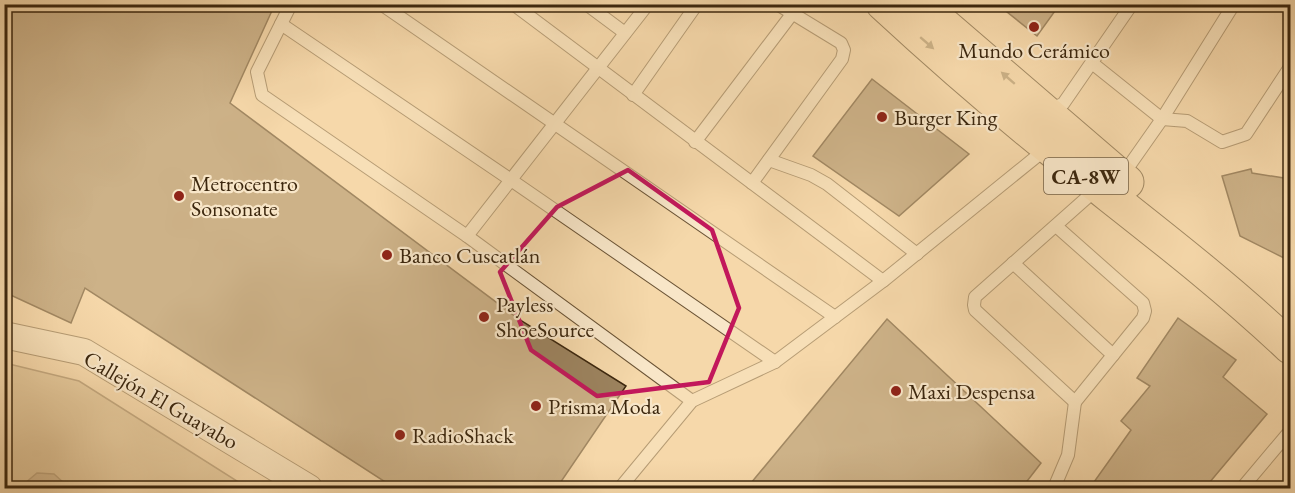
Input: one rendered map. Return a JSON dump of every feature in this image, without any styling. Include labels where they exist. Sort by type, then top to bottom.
[{"type":"main road","name":"CA-8W","points":[[883,4],[1048,147],[1110,186],[1290,322]]},
{"type":"main road","name":"CA-8W","points":[[920,4],[1046,111],[1110,186],[1290,347]]},
{"type":"street","name":"Callejón El Guayabo","points":[[4,335],[84,352],[309,489]]},
{"type":"lane","points":[[291,4],[257,72],[262,95],[467,236],[692,401]]},
{"type":"lane","points":[[381,4],[835,317]]},
{"type":"lane","points":[[513,4],[883,280]]},
{"type":"lane","points":[[586,4],[625,33]]},
{"type":"lane","points":[[467,236],[648,4]]},
{"type":"lane","points":[[633,95],[697,4]]},
{"type":"lane","points":[[752,183],[842,59],[844,50],[841,43],[777,4]]},
{"type":"lane","points":[[1046,111],[1063,104],[1132,4]]},
{"type":"lane","points":[[1075,402],[975,310],[975,297],[1056,226],[1110,186],[1162,120],[1234,4]]},
{"type":"lane","points":[[695,142],[792,14]]},
{"type":"lane","points":[[281,24],[775,362]]},
{"type":"lane","points":[[1092,63],[1162,120],[1187,121],[1221,142],[1246,134],[1290,67]]},
{"type":"lane","points":[[620,489],[692,401],[775,362],[917,254],[1048,147]]},
{"type":"lane","points":[[769,160],[811,175],[827,184],[917,254]]},
{"type":"lane","points":[[1054,489],[1068,455],[1075,402],[1143,318],[1145,311],[1143,303],[1056,226]]},
{"type":"lane","points":[[1013,263],[1113,355]]},
{"type":"lane","points":[[1242,489],[1290,431]]},
{"type":"highlighted area","points":[[628,170],[712,230],[739,308],[709,382],[597,396],[531,350],[500,272],[557,207]]},
{"type":"shaded area","points":[[5,363],[79,381],[248,488],[5,488]]},
{"type":"shaded area","points":[[37,473],[54,474],[65,484],[64,488],[24,488],[24,484]]},
{"type":"building","name":"Metrocentro Sonsonate","points":[[4,4],[275,4],[230,103],[520,320],[626,386],[556,489],[396,489],[85,288],[71,323],[4,292]]},
{"type":"building","name":"Mundo Cerámico","points":[[997,4],[1060,4],[1037,36]]},
{"type":"building","name":"Burger King","points":[[872,79],[969,154],[899,216],[813,156]]},
{"type":"building","points":[[1251,169],[1252,173],[1290,179],[1290,261],[1240,236],[1222,176]]},
{"type":"building","points":[[1178,318],[1236,360],[1223,377],[1267,414],[1204,489],[1089,489],[1131,430],[1121,421],[1150,386],[1137,378]]},
{"type":"building","name":"Maxi Despensa","points":[[887,319],[1041,463],[1021,489],[746,489]]},
{"type":"place","name":"Mundo Cerámico","points":[[1034,27]]},
{"type":"place","name":"Burger King","points":[[882,117]]},
{"type":"place","name":"Metrocentro Sonsonate","points":[[179,196]]},
{"type":"place","name":"Banco Cuscatlán","points":[[387,255]]},
{"type":"place","name":"Payless ShoeSource","points":[[484,317]]},
{"type":"place","name":"Maxi Despensa","points":[[896,391]]},
{"type":"place","name":"Prisma Moda","points":[[536,406]]},
{"type":"place","name":"RadioShack","points":[[400,435]]}]
